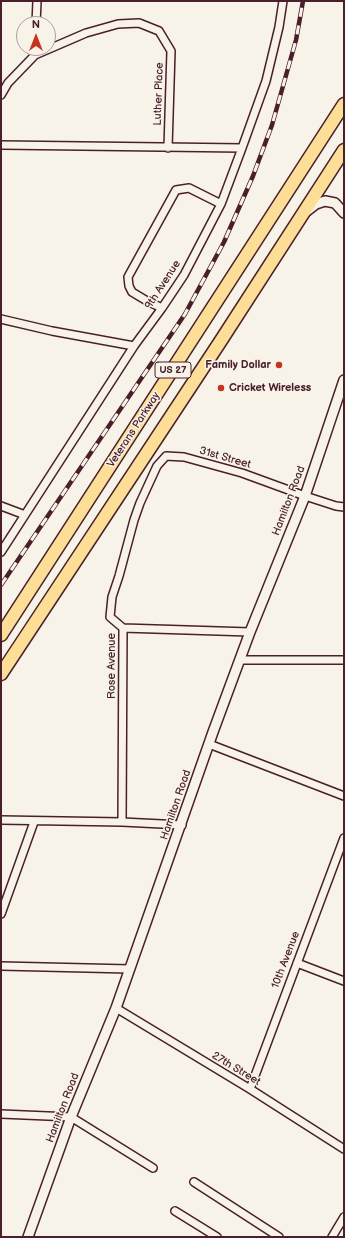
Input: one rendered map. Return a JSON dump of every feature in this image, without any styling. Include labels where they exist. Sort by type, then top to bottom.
[{"type":"main road","name":"Veterans Parkway","points":[[1,635],[344,104]]},
{"type":"main road","name":"US 27","points":[[1,674],[118,498],[344,150]]},
{"type":"street","points":[[36,16],[37,1]]},
{"type":"street","name":"9th Avenue","points":[[1,552],[134,346],[184,275],[220,204],[242,148],[266,81],[279,26],[283,1]]},
{"type":"street","name":"Luther Place","points":[[56,44],[118,24],[139,24],[159,30],[172,51],[168,148]]},
{"type":"street","points":[[1,95],[8,83],[31,56]]},
{"type":"street","points":[[1,146],[242,148]]},
{"type":"street","points":[[162,308],[132,292],[129,286],[128,277],[176,190],[189,188],[220,204]]},
{"type":"street","points":[[304,213],[316,204],[325,202],[334,203],[344,213]]},
{"type":"street","points":[[1,319],[52,331],[134,346]]},
{"type":"street","name":"Hamilton Road","points":[[28,1237],[71,1117],[116,1008],[250,632],[305,496],[344,380]]},
{"type":"street","name":"31st Street","points":[[134,520],[157,466],[166,456],[184,457],[242,473],[305,496],[336,506],[344,507]]},
{"type":"street","points":[[1,506],[25,515]]},
{"type":"street","name":"Rose Avenue","points":[[122,822],[123,628],[110,616],[110,610],[112,597],[134,520]]},
{"type":"street","points":[[123,628],[250,632]]},
{"type":"street","points":[[241,660],[344,660]]},
{"type":"street","points":[[209,744],[344,796]]},
{"type":"street","points":[[1,820],[34,822],[122,822],[182,825]]},
{"type":"street","points":[[1,914],[34,822]]},
{"type":"street","name":"10th Avenue","points":[[250,1089],[344,838]]},
{"type":"street","points":[[297,963],[344,981]]},
{"type":"street","points":[[1,966],[130,968]]},
{"type":"street","name":"27th Street","points":[[116,1008],[250,1089],[344,1149]]},
{"type":"street","points":[[1,1114],[71,1117],[153,1168]]},
{"type":"street","points":[[194,1182],[279,1237]]},
{"type":"street","points":[[174,1210],[217,1237]]},
{"type":"street","points":[[332,1237],[344,1216]]},
{"type":"railway","points":[[1,585],[185,314],[224,242],[253,176],[272,125],[296,40],[303,1]]},
{"type":"place","name":"Family Dollar","points":[[279,365]]},
{"type":"place","name":"Cricket Wireless","points":[[221,388]]}]
